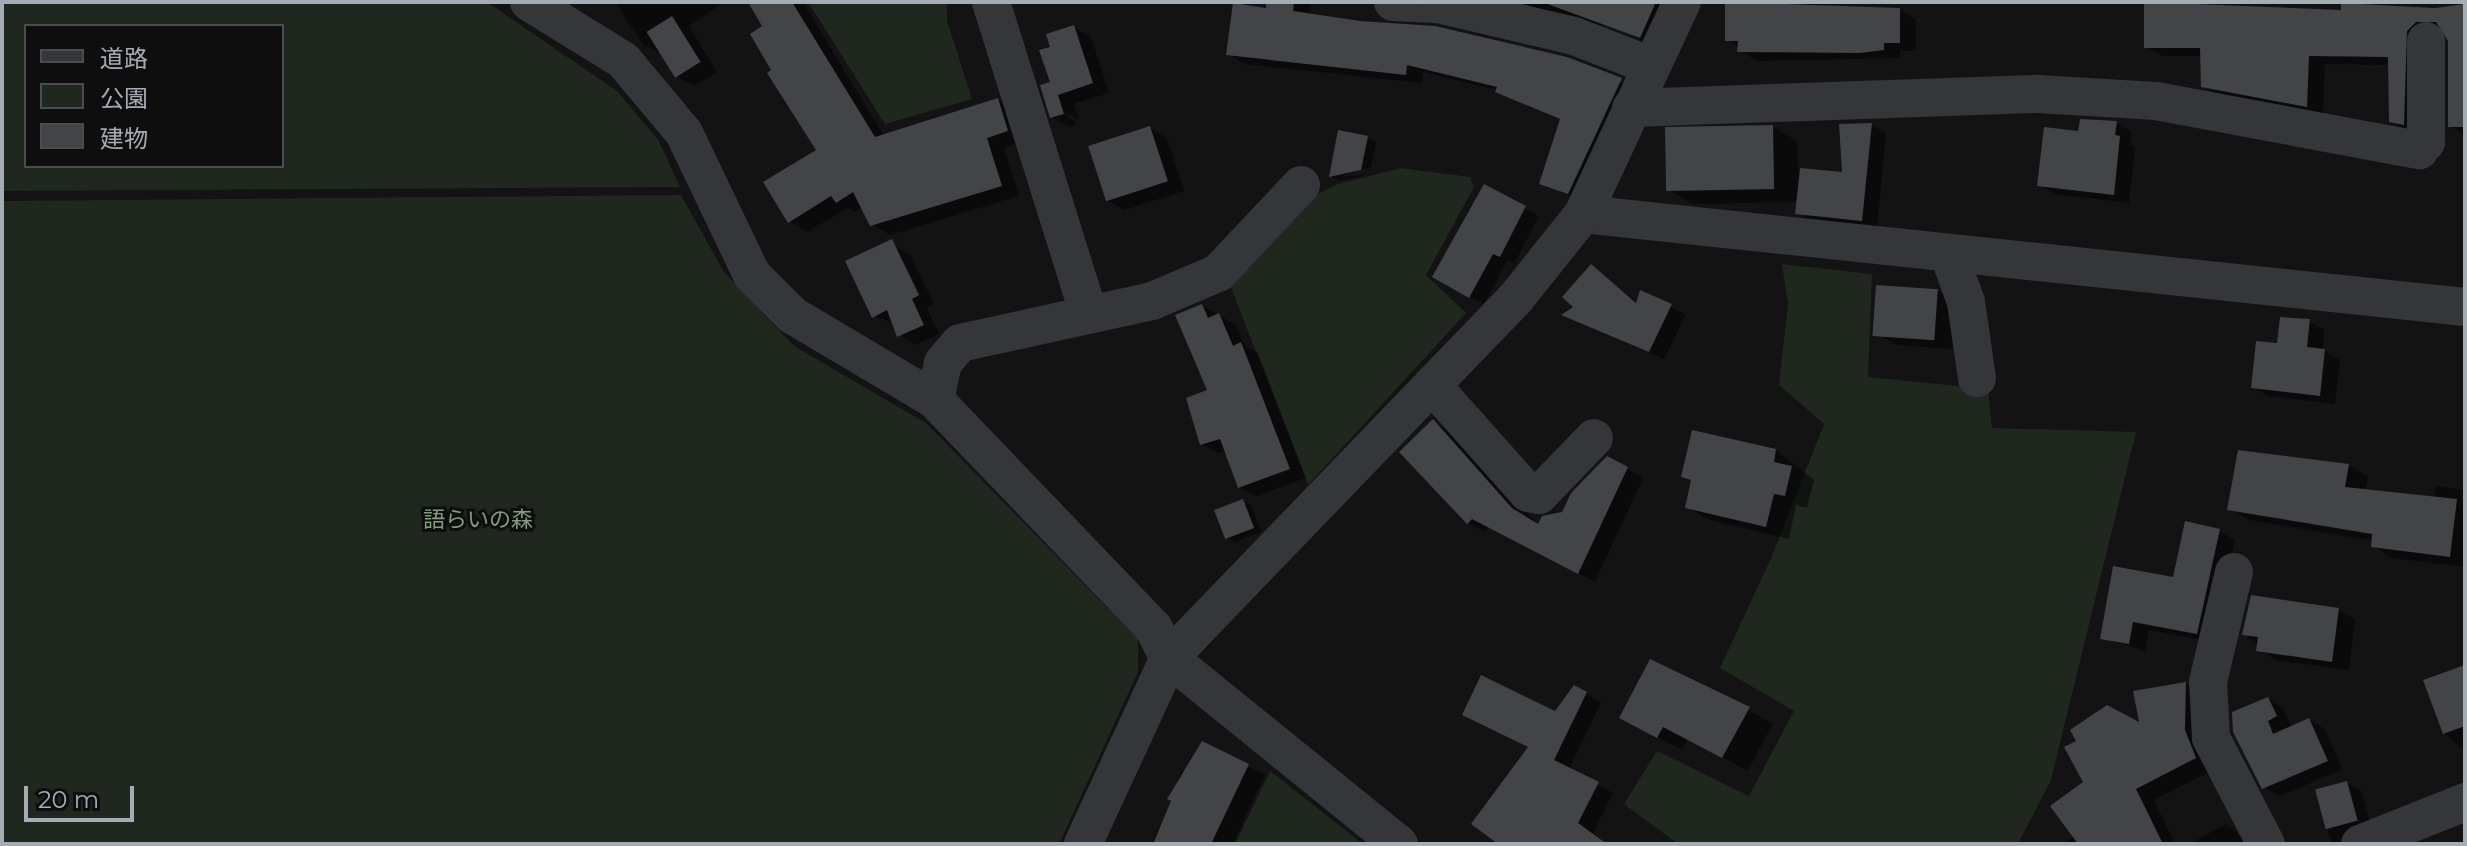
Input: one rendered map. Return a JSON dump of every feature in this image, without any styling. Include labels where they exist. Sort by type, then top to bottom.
[{"type":"street","points":[[529,2],[623,60],[664,109],[684,133],[752,275],[782,305],[935,400],[1153,627],[1169,658],[1399,844]]},
{"type":"street","points":[[991,2],[1088,312]]},
{"type":"street","points":[[1393,2],[1438,4],[1574,36],[1651,66]]},
{"type":"street","points":[[1083,844],[1169,658],[1516,298],[1583,214],[1682,2]]},
{"type":"street","points":[[1631,108],[2038,94],[2156,101],[2419,150],[2426,142],[2426,41]]},
{"type":"street","points":[[935,400],[943,363],[960,343],[1088,312],[1152,301],[1218,273],[1301,185]]},
{"type":"street","points":[[1583,214],[2465,307]]},
{"type":"street","points":[[1949,255],[1966,302],[1977,378]]},
{"type":"street","points":[[1432,385],[1528,493],[1539,495],[1594,438]]},
{"type":"street","points":[[2234,572],[2208,682],[2211,738],[2266,844]]},
{"type":"street","points":[[2360,844],[2465,802]]},
{"type":"green space","points":[[2,2],[487,2],[617,91],[659,141],[680,187],[2,191]]},
{"type":"green space","points":[[808,2],[947,2],[947,21],[972,99],[885,124]]},
{"type":"green space","points":[[1401,168],[1470,177],[1474,187],[1426,275],[1466,313],[1308,485],[1228,280],[1303,201],[1338,184]]},
{"type":"green space","name":"語らいの森","points":[[681,195],[724,272],[794,346],[926,423],[1138,639],[1138,672],[1059,844],[2,844],[2,201]]},
{"type":"green space","points":[[1782,264],[1872,274],[1868,377],[1988,389],[1992,428],[2136,432],[2051,780],[2018,844],[1678,844],[1624,804],[1657,751],[1749,796],[1794,711],[1720,668],[1772,556],[1824,424],[1779,385],[1788,304]]},
{"type":"green space","points":[[1270,771],[1363,844],[1235,844]]},
{"type":"building","points":[[748,2],[792,2],[875,137],[998,98],[1008,131],[987,138],[1002,186],[870,226],[853,192],[836,203],[831,196],[788,223],[763,182],[816,150],[767,73],[771,70],[750,34],[762,26]]},
{"type":"building","points":[[1266,2],[1294,2],[1293,11],[1360,21],[1435,26],[1567,57],[1622,78],[1568,194],[1539,184],[1560,119],[1495,92],[1497,87],[1407,65],[1406,75],[1226,55],[1233,3],[1266,8]]},
{"type":"building","points":[[1542,2],[1656,2],[1640,38]]},
{"type":"building","points":[[1725,2],[1900,8],[1900,43],[1884,43],[1884,50],[1860,53],[1737,52],[1738,41],[1725,41]]},
{"type":"building","points":[[2144,2],[2341,10],[2341,3],[2435,8],[2465,4],[2465,127],[2448,127],[2448,41],[2436,22],[2416,22],[2407,31],[2404,125],[2389,122],[2388,57],[2309,56],[2307,107],[2201,87],[2200,48],[2144,48]]},
{"type":"building","points":[[672,16],[701,62],[675,78],[647,32]]},
{"type":"building","points":[[1074,25],[1093,83],[1058,95],[1064,114],[1050,118],[1040,85],[1050,82],[1039,50],[1050,47],[1046,34]]},
{"type":"building","points":[[2080,119],[2117,121],[2115,135],[2120,136],[2114,195],[2037,186],[2044,127],[2078,131]]},
{"type":"building","points":[[1872,123],[1862,221],[1795,214],[1800,168],[1842,172],[1839,124]]},
{"type":"building","points":[[1773,125],[1774,189],[1666,191],[1665,127]]},
{"type":"building","points":[[1150,126],[1168,181],[1106,201],[1088,146]]},
{"type":"building","points":[[1338,130],[1368,136],[1361,170],[1329,177]]},
{"type":"building","points":[[1484,184],[1526,206],[1500,257],[1493,254],[1469,298],[1432,277]]},
{"type":"building","points":[[892,239],[919,295],[912,299],[924,325],[897,337],[887,310],[872,318],[845,261]]},
{"type":"building","points":[[1591,264],[1636,303],[1640,290],[1672,304],[1649,352],[1561,315],[1573,307],[1562,297]]},
{"type":"building","points":[[1876,285],[1938,289],[1934,340],[1872,336]]},
{"type":"building","points":[[1202,304],[1208,318],[1219,313],[1233,346],[1241,342],[1290,469],[1238,488],[1220,439],[1200,445],[1186,398],[1207,390],[1175,315]]},
{"type":"building","points":[[2280,317],[2310,319],[2307,347],[2325,349],[2320,396],[2251,388],[2256,341],[2277,343]]},
{"type":"building","points":[[1433,419],[1512,508],[1538,524],[1542,516],[1562,512],[1571,493],[1607,456],[1628,467],[1578,574],[1472,519],[1467,524],[1399,452]]},
{"type":"building","points":[[1692,430],[1776,449],[1774,462],[1792,466],[1785,496],[1774,494],[1766,527],[1685,508],[1691,480],[1681,477]]},
{"type":"building","points":[[2238,450],[2349,464],[2345,487],[2457,499],[2450,557],[2371,547],[2372,534],[2227,510]]},
{"type":"building","points":[[1243,499],[1254,528],[1225,539],[1214,510]]},
{"type":"building","points":[[2185,521],[2220,529],[2197,634],[2133,622],[2129,644],[2100,639],[2113,566],[2173,577]]},
{"type":"building","points":[[2251,595],[2339,608],[2332,662],[2256,651],[2258,637],[2242,635]]},
{"type":"building","points":[[1650,659],[1750,707],[1722,758],[1663,727],[1657,738],[1619,718]]},
{"type":"building","points":[[2465,665],[2465,726],[2443,734],[2423,680]]},
{"type":"building","points":[[1481,675],[1555,711],[1574,685],[1587,692],[1554,760],[1599,782],[1578,823],[1607,844],[1498,844],[1471,824],[1528,747],[1462,715]]},
{"type":"building","points":[[2186,682],[2185,730],[2196,758],[2136,789],[2163,844],[2078,844],[2050,806],[2083,782],[2064,747],[2076,741],[2070,730],[2107,705],[2139,722],[2133,691]]},
{"type":"building","points":[[2268,697],[2277,716],[2268,721],[2273,734],[2309,718],[2328,761],[2262,789],[2233,732],[2232,712]]},
{"type":"building","points":[[1202,741],[1249,764],[1211,844],[1153,844],[1171,801],[1167,799]]},
{"type":"building","points":[[2347,781],[2358,821],[2326,829],[2315,790]]}]
